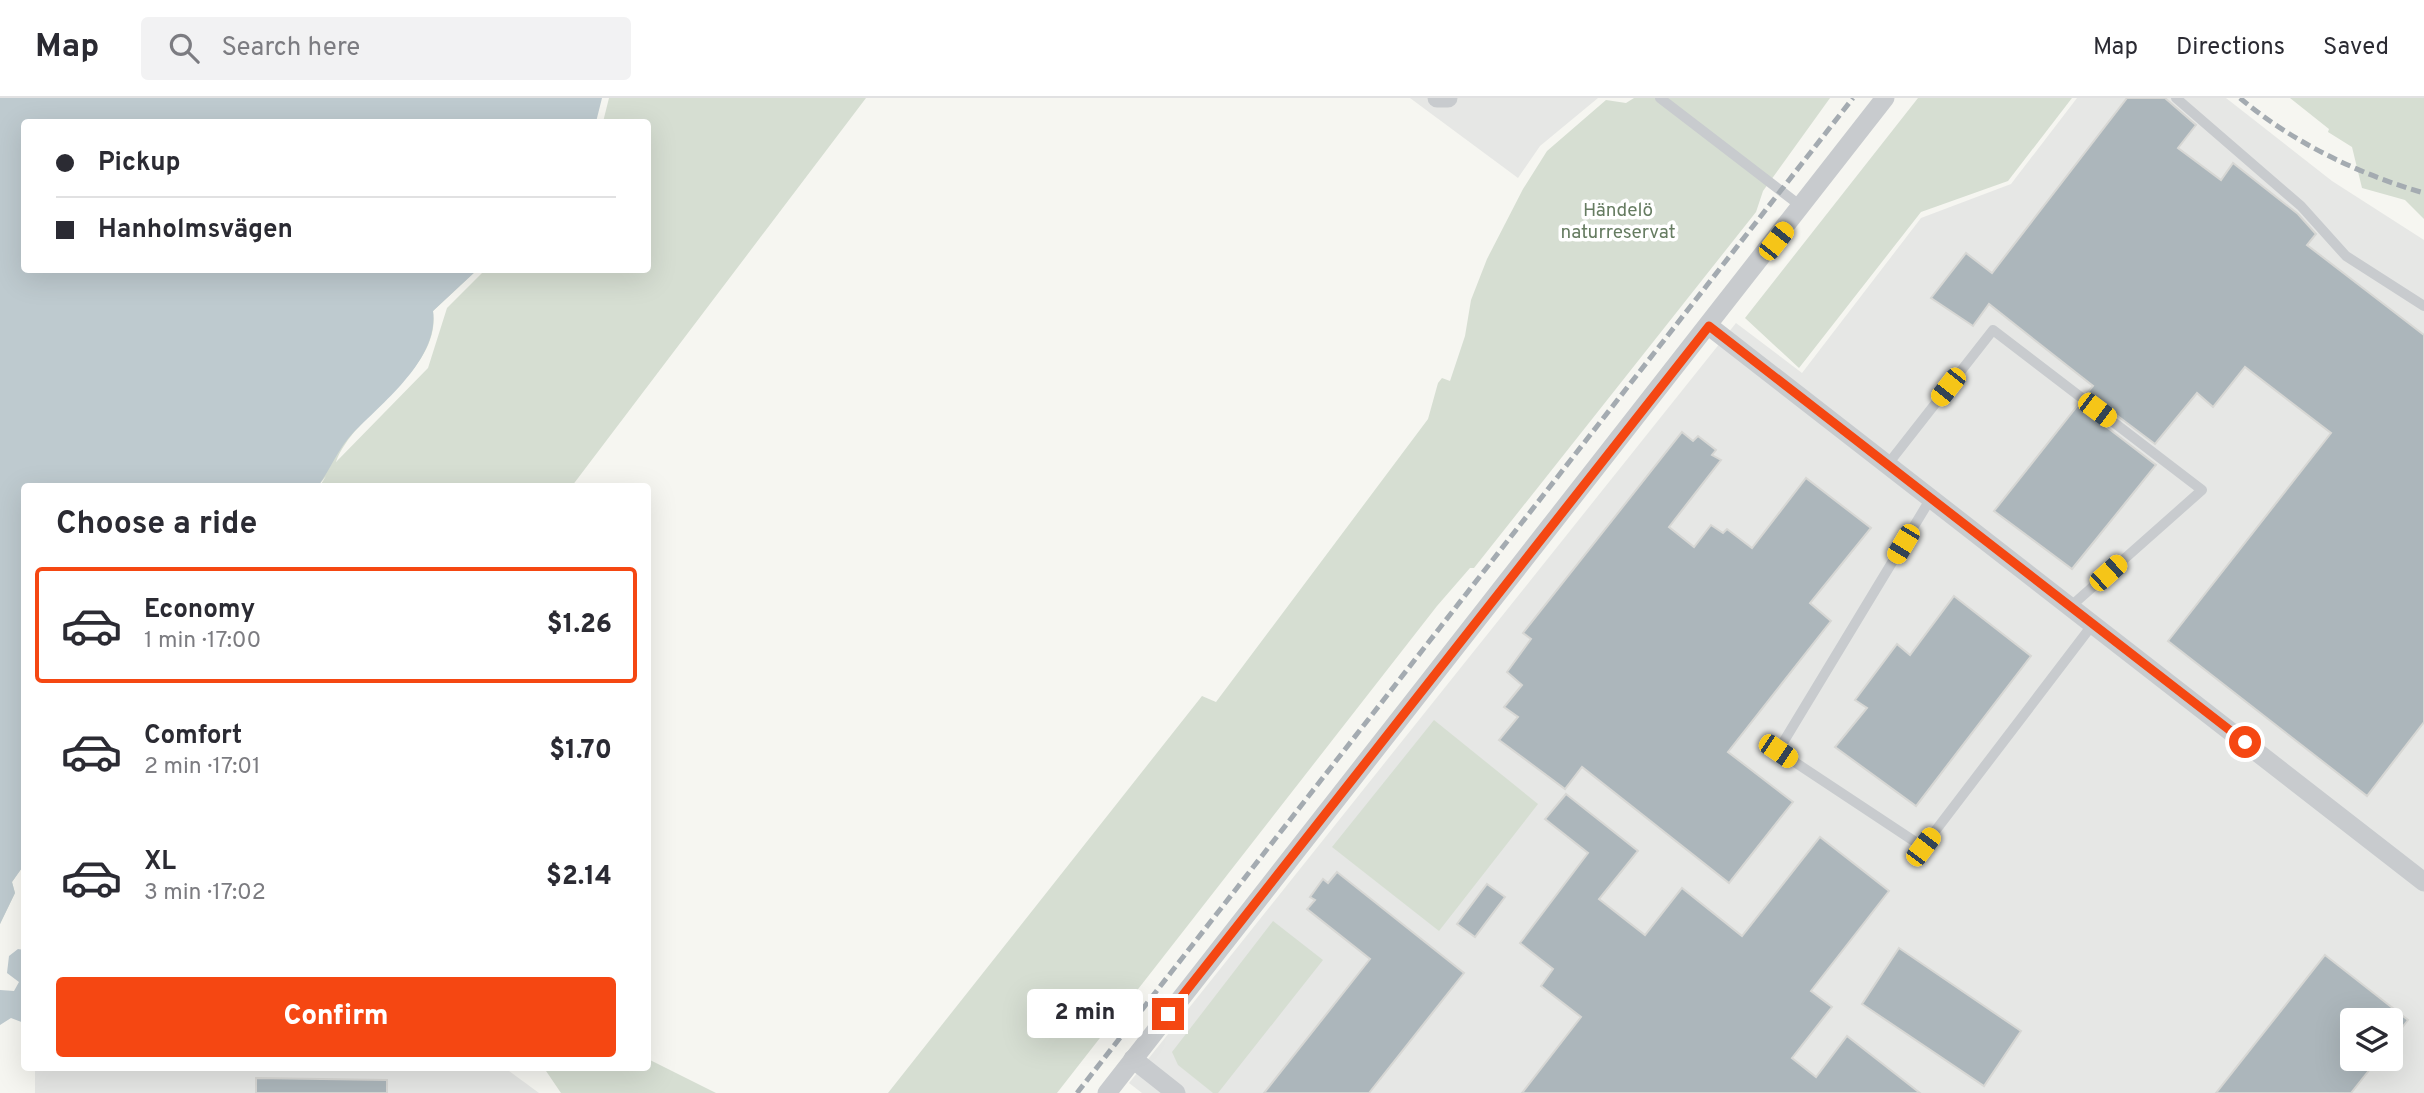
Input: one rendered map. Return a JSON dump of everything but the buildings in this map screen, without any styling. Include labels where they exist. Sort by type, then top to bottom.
[{"type":"street","points":[[1437,98],[1448,98]]},
{"type":"street","points":[[1107,1093],[1803,207],[1885,98]]},
{"type":"street","points":[[1709,326],[2424,882]]},
{"type":"street","points":[[1133,1059],[1176,1093]]},
{"type":"lane","points":[[1660,98],[1803,207]]},
{"type":"lane","points":[[2176,98],[2301,206],[2346,256],[2424,306]]},
{"type":"lane","points":[[1888,464],[1993,330],[2202,490],[2070,607]]},
{"type":"lane","points":[[1931,498],[1778,751],[1923,847],[2093,624]]},
{"type":"shaded area","points":[[0,98],[602,98],[597,119],[21,119],[21,273],[474,273],[433,311],[433,329],[418,363],[348,439],[320,483],[21,483],[21,869],[12,882],[15,893],[0,924]]},
{"type":"shaded area","points":[[1410,98],[1598,98],[1540,146],[1518,178]]},
{"type":"shaded area","points":[[2077,98],[2226,98],[2332,181],[2424,240],[2424,1093],[1142,1093],[1129,1083],[1736,323],[1802,373],[1921,218],[2011,184]]},
{"type":"shaded area","points":[[21,950],[21,1022],[11,1018],[0,1025],[0,990],[14,991],[19,982],[7,973],[9,956]]},
{"type":"shaded area","points":[[35,1071],[509,1071],[539,1093],[35,1093]]},
{"type":"green space","points":[[609,98],[866,98],[574,483],[322,483],[326,476],[320,483],[21,483],[21,869],[12,882],[15,893],[0,924],[0,438],[474,273],[433,311],[432,333],[424,353],[411,372],[360,426],[336,462],[428,368],[447,308],[482,273],[651,273],[651,119],[604,119]]},
{"type":"green space","name":"Händelö naturreservat","points":[[1634,98],[1830,98],[1763,191],[1756,212],[1474,568],[1470,568],[1437,606],[1057,1093],[888,1093],[1202,696],[1216,702],[1428,419],[1438,383],[1442,378],[1450,381],[1465,336],[1471,300],[1487,259],[1523,189],[1547,151],[1606,100],[1626,103]]},
{"type":"green space","points":[[1918,98],[2072,98],[2008,181],[1921,212],[1799,368],[1745,318]]},
{"type":"green space","points":[[2290,98],[2424,98],[2424,219],[2405,200],[2362,188],[2352,147],[2328,132],[2329,129]]},
{"type":"green space","points":[[1434,720],[1538,804],[1439,931],[1332,847]]},
{"type":"green space","points":[[1273,921],[1323,960],[1218,1093],[1213,1093],[1178,1065],[1172,1052]]},
{"type":"green space","points":[[651,1060],[716,1093],[561,1093],[546,1071],[651,1071]]},
{"type":"railway","points":[[1077,1093],[1853,98]]},
{"type":"railway","points":[[2240,98],[2281,129],[2327,155],[2424,193]]},
{"type":"route","points":[[1168,1014],[1709,326],[2245,742]]}]
